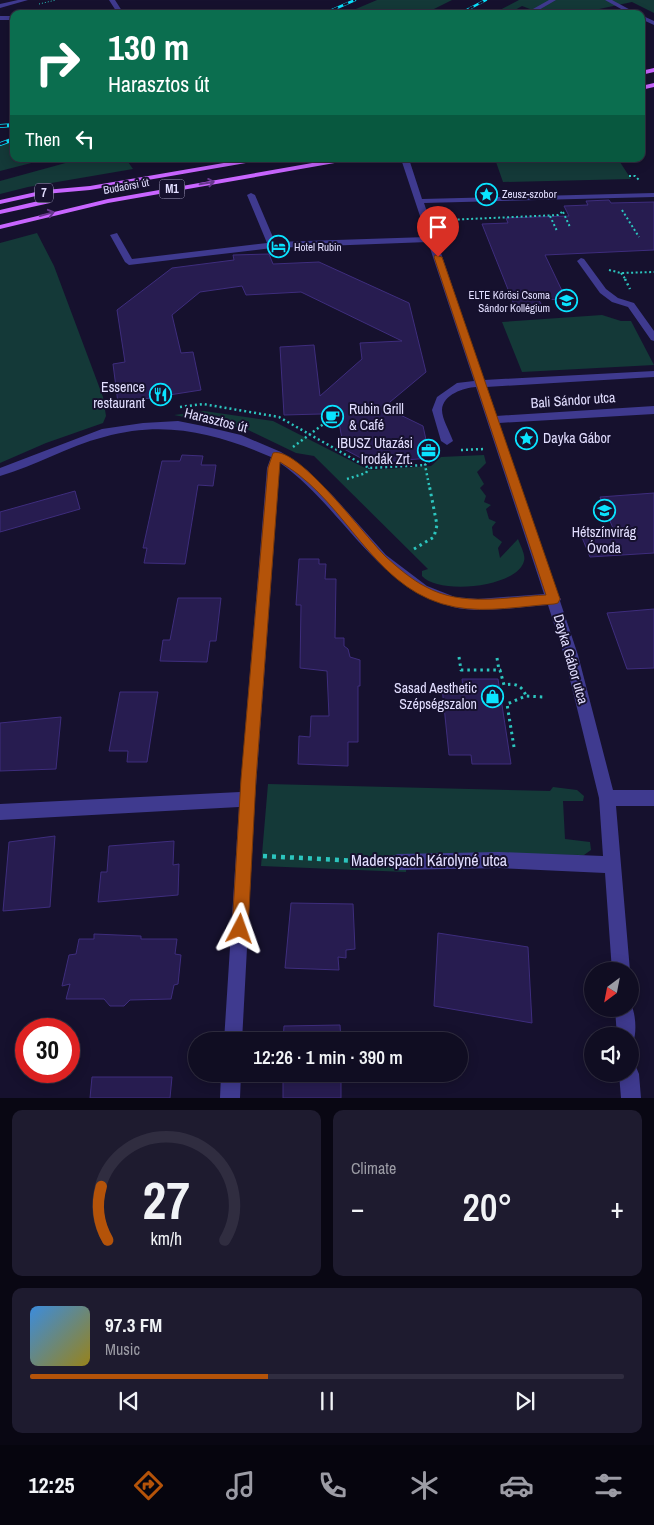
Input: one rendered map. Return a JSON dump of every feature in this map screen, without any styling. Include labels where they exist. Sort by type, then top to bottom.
[{"type":"main road","name":"Budaörsi út","points":[[0,202],[45,192],[90,188],[241,162]]},
{"type":"main road","name":"Budaörsi út","points":[[0,227],[108,200],[329,162]]},
{"type":"main road","name":"Budaörsi út","points":[[0,212],[90,188]]},
{"type":"street","points":[[0,6],[25,0]]},
{"type":"street","points":[[534,10],[552,0]]},
{"type":"street","points":[[608,0],[627,10]]},
{"type":"street","name":"Dayka Gábor utca","points":[[406,162],[570,650],[607,798],[620,962]]},
{"type":"street","points":[[420,201],[556,199],[654,194]]},
{"type":"street","points":[[251,195],[272,245]]},
{"type":"street","points":[[114,235],[129,262],[272,245],[432,239]]},
{"type":"street","points":[[581,261],[603,291],[615,300],[631,305],[654,338]]},
{"type":"street","points":[[447,440],[437,410],[442,398],[461,385],[654,374]]},
{"type":"street","name":"Bali Sándor utca","points":[[493,420],[654,410]]},
{"type":"street","name":"Harasztos út","points":[[0,472],[102,433],[142,427],[178,425],[203,430],[237,438],[277,455],[303,472],[382,559],[422,590],[454,602],[478,604],[554,599]]},
{"type":"street","points":[[234,1032],[247,799],[273,468],[277,455]]},
{"type":"street","points":[[607,798],[654,798]]},
{"type":"street","points":[[0,812],[247,799]]},
{"type":"street","name":"Maderspach Károlyné utca","points":[[398,862],[499,860],[612,866]]},
{"type":"street","points":[[230,1098],[231,1082]]},
{"type":"street","points":[[630,1082],[631,1098]]},
{"type":"path","points":[[36,1],[38,4],[56,0]]},
{"type":"path","points":[[614,196],[639,237]]},
{"type":"path","points":[[556,199],[570,227]]},
{"type":"path","points":[[445,222],[558,216],[563,211]]},
{"type":"path","points":[[550,216],[556,231]]},
{"type":"path","points":[[608,270],[621,273],[654,272]]},
{"type":"path","points":[[175,408],[203,404],[279,417],[369,468],[425,464],[439,451]]},
{"type":"path","points":[[277,455],[289,450],[330,418]]},
{"type":"path","points":[[457,450],[502,448]]},
{"type":"path","points":[[414,549],[434,538],[437,525],[425,464]]},
{"type":"path","points":[[347,479],[366,473],[369,468]]},
{"type":"path","points":[[460,657],[461,670],[499,670]]},
{"type":"path","points":[[497,658],[504,685],[519,685],[523,688],[526,696]]},
{"type":"path","points":[[514,747],[507,704],[526,696],[544,697]]},
{"type":"path","name":"Maderspach Károlyné utca","points":[[245,855],[398,862]]},
{"type":"green space","points":[[377,0],[452,0],[432,10],[353,10]]},
{"type":"green space","points":[[519,0],[654,0],[654,13],[632,2],[595,10],[532,10],[522,6],[515,10],[500,10]]},
{"type":"green space","points":[[10,142],[10,162],[35,162],[0,171],[0,146]]},
{"type":"green space","points":[[69,162],[128,162],[133,169],[28,187],[0,194],[0,181]]},
{"type":"green space","points":[[496,162],[620,162],[631,179],[503,182]]},
{"type":"green space","points":[[37,233],[54,266],[103,397],[106,416],[103,423],[46,443],[0,463],[0,243]]},
{"type":"green space","points":[[602,315],[621,321],[631,321],[654,365],[522,372],[502,322]]},
{"type":"green space","points":[[204,411],[273,421],[369,470],[431,466],[441,457],[484,455],[486,463],[477,472],[484,484],[480,488],[486,496],[484,502],[491,505],[486,509],[489,519],[496,522],[492,527],[493,535],[502,542],[498,548],[500,558],[518,539],[524,553],[524,561],[518,570],[493,583],[459,587],[431,582],[422,576],[422,571],[428,569],[314,456],[296,453],[246,429],[174,415]]},
{"type":"green space","points":[[268,784],[550,791],[553,787],[577,790],[584,796],[583,801],[563,801],[565,839],[590,842],[591,850],[584,855],[407,854],[406,872],[261,866]]},
{"type":"building","name":"ELTE Kőrösi Csoma Sándor Kollégium","points":[[609,200],[611,203],[654,202],[654,250],[545,255],[566,299],[539,300],[542,306],[515,307],[482,224],[508,223],[506,218],[569,216],[564,206],[588,205],[586,201]]},
{"type":"building","points":[[269,254],[273,264],[319,262],[409,303],[426,372],[384,407],[423,426],[430,458],[370,463],[344,449],[339,423],[321,414],[284,415],[280,347],[314,345],[320,396],[362,359],[360,343],[402,341],[301,292],[246,295],[242,286],[200,292],[172,315],[181,353],[193,352],[201,390],[118,403],[113,364],[125,362],[117,310],[172,268],[234,260],[233,255]]},
{"type":"building","points":[[182,455],[203,456],[201,465],[216,465],[213,486],[198,485],[185,564],[144,563],[147,548],[143,548],[162,461],[180,461]]},
{"type":"building","points":[[75,491],[80,509],[0,532],[0,512]]},
{"type":"building","points":[[654,493],[654,553],[590,557],[581,535],[615,533],[600,497]]},
{"type":"building","points":[[299,559],[319,559],[319,564],[326,564],[325,579],[336,579],[335,638],[344,638],[344,646],[348,649],[350,657],[360,660],[358,742],[348,742],[348,766],[298,764],[299,736],[310,737],[311,716],[329,716],[327,671],[300,668],[301,605],[296,605]]},
{"type":"building","points":[[178,598],[221,598],[216,641],[210,641],[207,662],[160,661],[163,640],[170,640]]},
{"type":"building","points":[[654,609],[654,668],[627,669],[607,613]]},
{"type":"building","points":[[462,679],[498,679],[511,764],[472,764],[471,755],[449,755],[442,687],[463,687]]},
{"type":"building","points":[[120,692],[158,692],[147,762],[127,762],[128,751],[109,751]]},
{"type":"building","points":[[61,717],[56,769],[0,771],[0,723]]},
{"type":"building","points":[[55,836],[50,907],[3,911],[9,842]]},
{"type":"building","points":[[174,841],[173,865],[179,864],[178,895],[98,902],[101,872],[107,872],[109,846]]},
{"type":"building","points":[[291,903],[353,904],[355,949],[346,950],[346,958],[338,957],[339,970],[285,968]]},
{"type":"building","points":[[438,933],[528,947],[532,1023],[434,1006]]},
{"type":"building","points":[[94,934],[141,936],[141,939],[177,939],[175,954],[181,955],[178,984],[174,985],[171,999],[130,1000],[124,1006],[110,1006],[104,999],[66,999],[70,984],[62,986],[69,955],[76,954],[79,939],[94,939]]},
{"type":"building","points":[[340,1025],[340,1032],[284,1032],[284,1026]]},
{"type":"building","points":[[92,1077],[172,1077],[170,1098],[90,1098]]},
{"type":"building","points":[[283,1082],[341,1082],[341,1098],[283,1098]]},
{"type":"railway","points":[[332,10],[355,0]]},
{"type":"railway","points":[[467,10],[486,0]]},
{"type":"railway","points":[[0,126],[10,125]]},
{"type":"railway","points":[[0,144],[10,140]]},
{"type":"place","name":"Zeusz-szobor","points":[[486,194]]},
{"type":"place","name":"Hotel Rubin","points":[[278,247]]},
{"type":"place","name":"ELTE Kőrösi Csoma Sándor Kollégium","points":[[566,301]]},
{"type":"place","name":"Essence restaurant","points":[[161,395]]},
{"type":"place","name":"Rubin Grill & Café","points":[[333,417]]},
{"type":"place","name":"Dayka Gábor","points":[[527,438]]},
{"type":"place","name":"IBUSZ Utazási Irodák Zrt.","points":[[429,451]]},
{"type":"place","name":"Hétszínvirág Óvoda","points":[[604,510]]},
{"type":"place","name":"Sasad Aesthetic Szépségszalon","points":[[493,696]]},
{"type":"route","points":[[240,929],[248,779],[273,468],[277,455],[303,472],[382,559],[422,590],[454,602],[478,604],[554,599],[438,257]]}]
